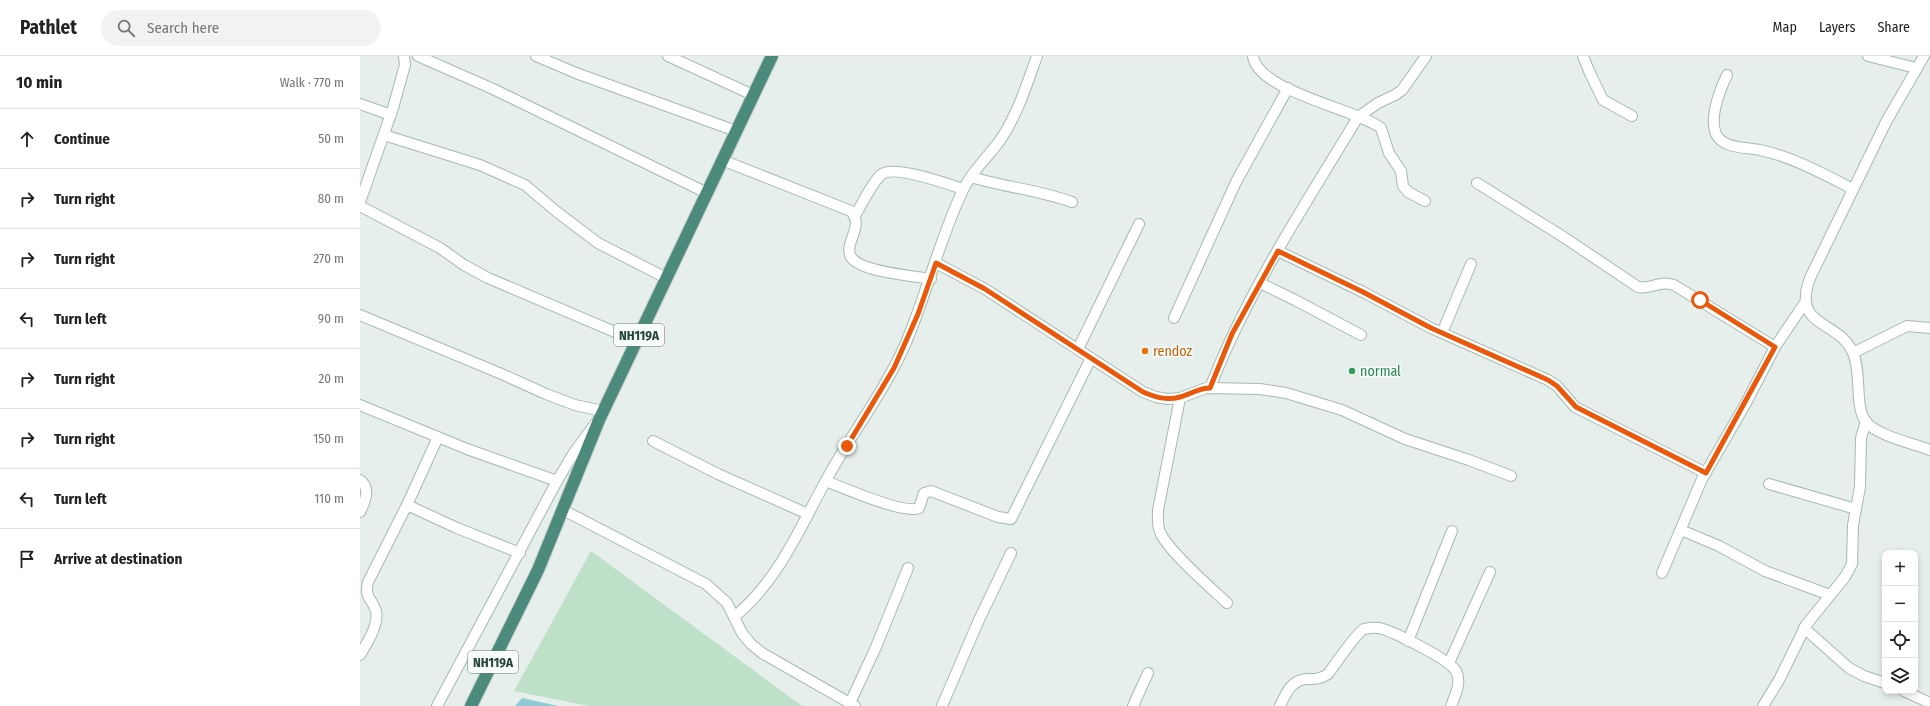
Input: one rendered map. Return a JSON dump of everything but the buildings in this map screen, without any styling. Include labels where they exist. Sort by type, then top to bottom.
[{"type":"highway","name":"NH119A","points":[[471,706],[515,618],[563,510],[601,415],[772,56]]},
{"type":"street","points":[[360,202],[384,135],[405,66],[404,56]]},
{"type":"street","points":[[418,56],[493,89],[707,193]]},
{"type":"street","points":[[668,56],[753,95]]},
{"type":"street","points":[[734,617],[749,605],[764,589],[792,545],[826,481],[894,368],[905,345],[931,279],[963,189],[981,162],[1001,139],[1010,123],[1021,102],[1037,56]]},
{"type":"street","points":[[1253,56],[1254,62],[1260,70],[1288,88],[1369,121],[1381,128],[1390,153],[1401,171],[1403,186],[1408,192],[1425,201]]},
{"type":"street","points":[[1210,388],[1232,334],[1278,251],[1358,117],[1378,103],[1402,90],[1426,56]]},
{"type":"street","points":[[1583,56],[1604,100],[1632,116]]},
{"type":"street","points":[[1868,56],[1916,68]]},
{"type":"street","points":[[1662,572],[1690,506],[1706,473],[1775,347],[1804,304],[1806,288],[1810,278],[1853,189],[1886,122],[1924,56]]},
{"type":"street","points":[[538,57],[736,132]]},
{"type":"street","points":[[1727,75],[1716,105],[1714,125],[1716,133],[1721,140],[1729,145],[1776,154],[1853,189]]},
{"type":"street","points":[[1174,318],[1236,182],[1288,88]]},
{"type":"street","points":[[360,104],[390,115]]},
{"type":"street","points":[[384,135],[480,165],[525,185],[557,212],[598,243],[666,278]]},
{"type":"street","points":[[722,160],[842,206],[851,211],[855,216],[856,223],[850,251],[851,256],[855,261],[880,271],[931,279]]},
{"type":"street","points":[[855,216],[877,180],[883,174],[890,171],[924,177],[963,189]]},
{"type":"street","points":[[971,177],[996,185],[1042,193],[1072,202]]},
{"type":"street","points":[[1477,183],[1562,236],[1638,287],[1648,288],[1659,283],[1674,285],[1775,347]]},
{"type":"street","points":[[360,206],[440,248],[464,265],[488,278],[636,341]]},
{"type":"street","points":[[1078,349],[1139,224]]},
{"type":"street","points":[[1278,251],[1363,292],[1442,333],[1548,380],[1557,386],[1568,400],[1580,410],[1706,473]]},
{"type":"street","points":[[936,263],[985,289],[1038,325],[1078,349],[1143,392],[1162,398],[1180,398],[1197,390],[1210,388],[1260,389],[1286,393],[1342,410],[1406,439],[1511,476]]},
{"type":"street","points":[[1442,333],[1471,264]]},
{"type":"street","points":[[1260,283],[1361,335]]},
{"type":"street","points":[[1804,304],[1807,310],[1817,320],[1847,343],[1853,353],[1857,367],[1861,408],[1866,421],[1879,431],[1930,450]]},
{"type":"street","points":[[360,315],[546,394],[601,415],[580,442],[557,481],[520,553],[437,706]]},
{"type":"street","points":[[1853,353],[1907,326],[1930,328]]},
{"type":"street","points":[[826,481],[877,501],[912,510],[919,508],[924,493],[931,491],[998,517],[1012,519],[1091,358]]},
{"type":"street","points":[[1180,398],[1158,510],[1160,533],[1192,570],[1226,603]]},
{"type":"street","points":[[360,405],[438,437],[557,481]]},
{"type":"street","points":[[1763,706],[1779,680],[1804,628],[1845,577],[1852,564],[1852,536],[1860,487],[1861,438],[1866,421]]},
{"type":"street","points":[[360,655],[375,621],[376,610],[363,593],[371,573],[407,505],[438,437]]},
{"type":"street","points":[[653,441],[718,474],[808,514]]},
{"type":"street","points":[[360,480],[366,490],[366,497],[360,512]]},
{"type":"street","points":[[1769,484],[1856,509]]},
{"type":"street","points":[[407,505],[457,528],[520,553]]},
{"type":"street","points":[[563,510],[706,584],[727,603],[742,633],[751,644],[762,653],[853,704],[908,568]]},
{"type":"street","points":[[1681,530],[1719,546],[1765,571],[1830,595]]},
{"type":"street","points":[[1408,641],[1452,531]]},
{"type":"street","points":[[942,706],[978,622],[1011,553]]},
{"type":"street","points":[[1449,663],[1490,572]]},
{"type":"street","points":[[1280,706],[1291,685],[1298,681],[1322,678],[1328,674],[1362,630],[1370,628],[1379,628],[1408,641],[1449,663],[1456,670],[1459,679],[1457,690],[1451,706]]},
{"type":"street","points":[[1804,628],[1849,668],[1882,683]]},
{"type":"street","points":[[1133,706],[1148,673]]},
{"type":"street","points":[[1910,694],[1930,703]]},
{"type":"green space","points":[[591,551],[802,706],[589,706],[514,691]]},
{"type":"water","points":[[522,698],[558,706],[515,706]]},
{"type":"place","name":"rendoz","points":[[1145,351]]},
{"type":"place","name":"normal","points":[[1352,371]]},
{"type":"route","points":[[847,446],[894,368],[918,314],[936,263],[985,289],[1051,334],[1082,352],[1143,392],[1156,397],[1168,399],[1180,398],[1197,390],[1210,388],[1232,334],[1278,251],[1363,292],[1431,328],[1548,380],[1557,386],[1568,400],[1585,413],[1706,473],[1746,403],[1775,347],[1700,300]]}]
